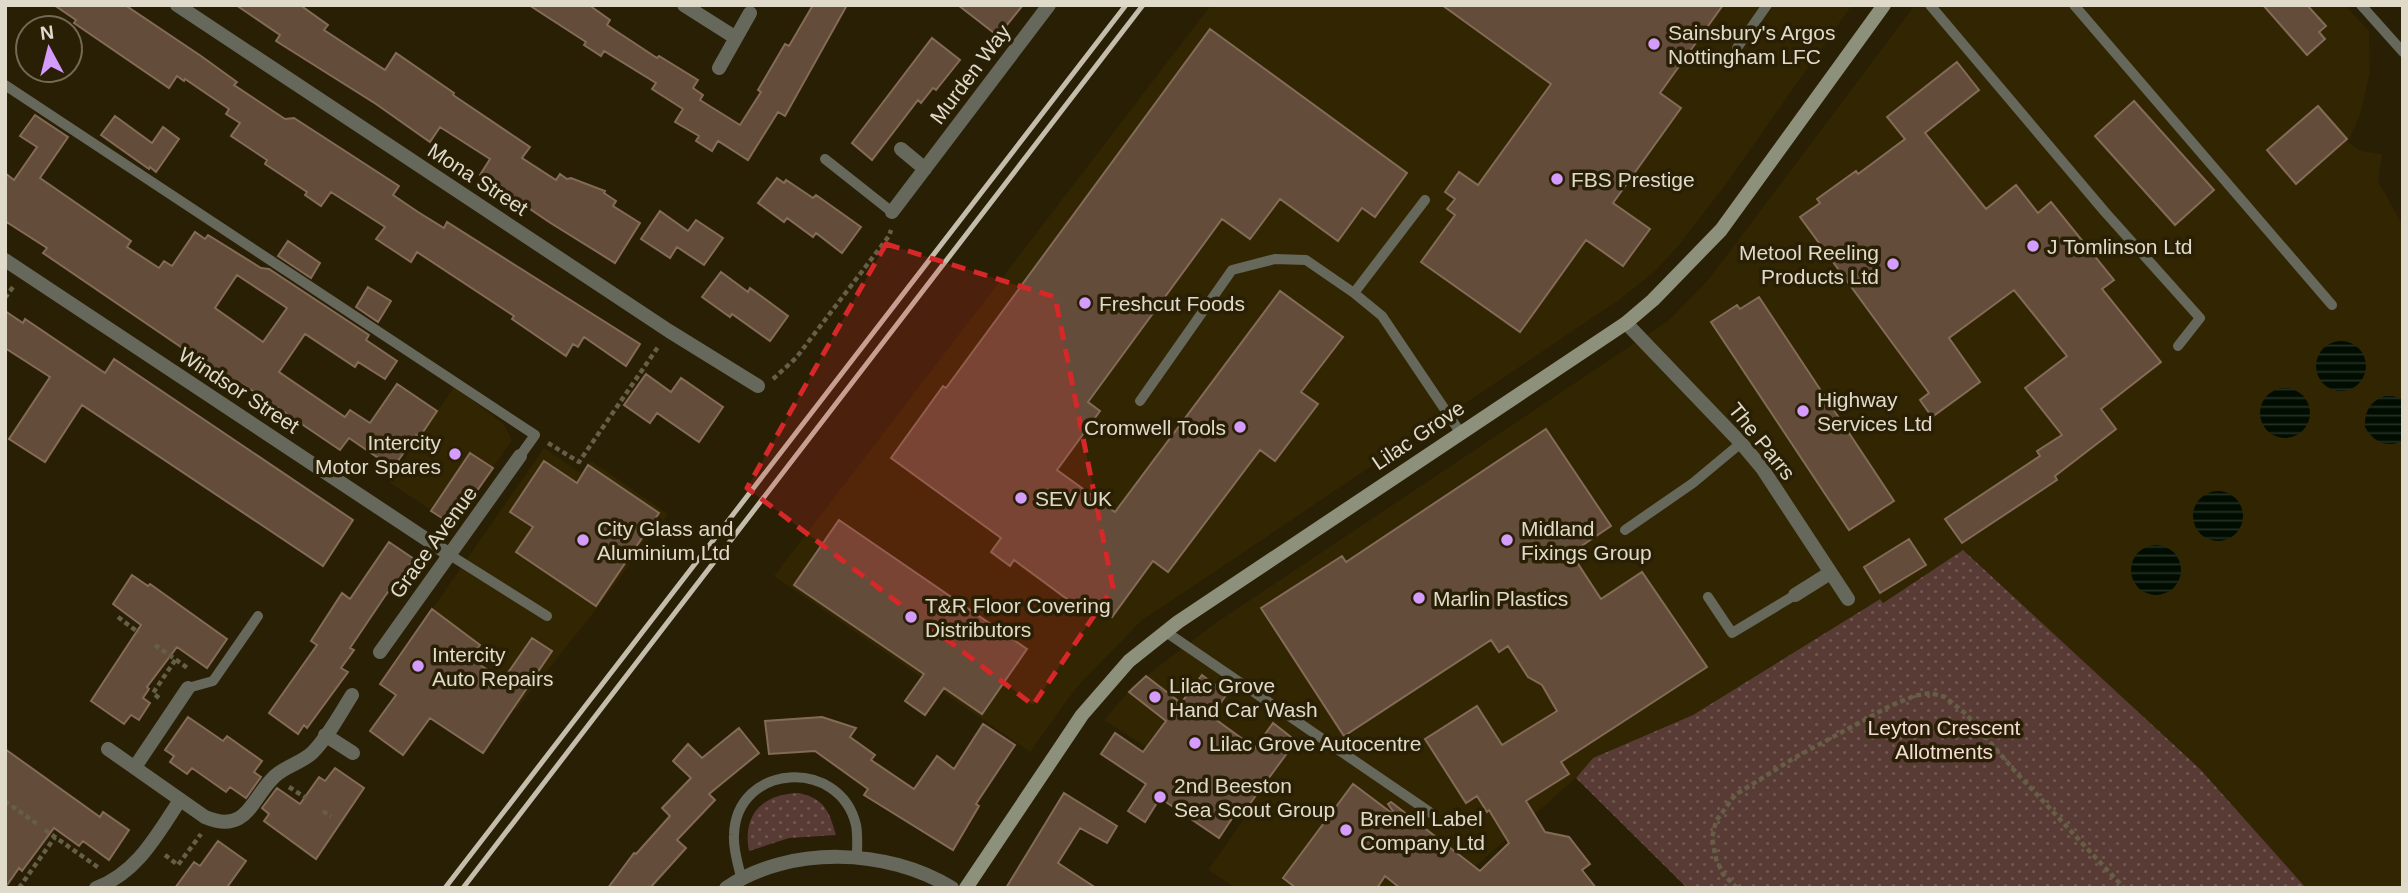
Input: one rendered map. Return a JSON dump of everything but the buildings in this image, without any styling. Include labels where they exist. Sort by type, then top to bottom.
[{"type":"street","name":"Mona Street","points":[[177,5],[669,331],[758,386]]},
{"type":"street","points":[[684,5],[736,38]]},
{"type":"street","name":"Murden Way","points":[[892,212],[1049,5]]},
{"type":"street","name":"Lilac Grove","points":[[966,888],[1082,715],[1129,662],[1166,632],[1626,323],[1653,300],[1721,230],[1884,5]]},
{"type":"street","points":[[719,68],[750,13]]},
{"type":"street","points":[[901,149],[925,169]]},
{"type":"street","name":"Windsor Street","points":[[5,260],[450,555]]},
{"type":"street","name":"The Parrs","points":[[1626,323],[1762,468],[1848,599]]},
{"type":"street","name":"Grace Avenue","points":[[380,652],[520,456]]},
{"type":"street","points":[[1795,595],[1830,573]]},
{"type":"street","points":[[135,767],[188,688]]},
{"type":"street","points":[[108,749],[214,821],[238,820],[247,814],[274,777],[307,757],[326,735],[352,695]]},
{"type":"street","points":[[326,735],[353,752]]},
{"type":"street","points":[[96,888],[115,880],[131,868],[180,800]]},
{"type":"street","points":[[726,888],[741,877],[771,866],[797,861],[857,857],[921,872],[952,888]]},
{"type":"lane","points":[[1737,48],[1767,5]]},
{"type":"lane","points":[[1930,5],[2105,212],[2200,318],[2178,346]]},
{"type":"lane","points":[[2074,5],[2332,305]]},
{"type":"lane","points":[[2361,5],[2403,52]]},
{"type":"lane","points":[[5,85],[535,435],[520,456]]},
{"type":"lane","points":[[825,159],[892,212]]},
{"type":"lane","points":[[1354,293],[1425,200]]},
{"type":"lane","points":[[1140,401],[1232,270],[1275,259],[1306,260],[1382,316],[1460,432]]},
{"type":"lane","points":[[1625,530],[1692,483],[1741,443]]},
{"type":"lane","points":[[450,555],[547,616]]},
{"type":"lane","points":[[1708,597],[1732,633],[1795,595]]},
{"type":"lane","points":[[188,688],[212,681],[258,616]]},
{"type":"lane","points":[[1166,632],[1431,813]]},
{"type":"lane","points":[[741,877],[734,835],[737,817],[756,789],[772,779],[810,777],[842,798],[856,825],[857,857]]},
{"type":"path","points":[[758,386],[776,377],[796,358],[889,236],[892,212]]},
{"type":"path","points":[[535,435],[579,462],[669,331]]},
{"type":"path","points":[[118,617],[139,633]]},
{"type":"path","points":[[155,645],[207,682]]},
{"type":"path","points":[[1737,888],[1723,874],[1716,859],[1712,838],[1716,821],[1735,795],[1794,758],[1890,706],[1930,693],[1945,697],[1966,714],[2013,769],[2124,888]]},
{"type":"path","points":[[5,801],[37,824]]},
{"type":"path","points":[[323,811],[331,817]]},
{"type":"path","points":[[149,845],[178,865],[214,821]]},
{"type":"path","points":[[45,830],[115,880]]},
{"type":"path","points":[[19,888],[55,837]]},
{"type":"highlighted area","points":[[886,244],[1055,297],[1113,588],[1033,705],[747,488]]},
{"type":"shaded area","points":[[1211,5],[1852,5],[1726,184],[1679,245],[1655,271],[1619,300],[1141,621],[1076,688],[1030,752],[774,576]]},
{"type":"shaded area","points":[[1915,5],[2345,5],[2369,31],[2370,72],[2360,115],[2348,142],[2361,151],[2382,154],[2378,181],[2403,226],[2403,888],[2306,888],[2200,769],[1963,550],[1882,603],[1879,599],[1693,715],[1593,758],[1576,778],[1451,888],[1236,888],[1208,870],[1248,813],[1104,720],[1146,676],[1213,625],[1669,320],[1709,279]]},
{"type":"shaded area","points":[[2341,341],[2358,349],[2366,366],[2358,383],[2341,391],[2324,383],[2316,366],[2324,349]]},
{"type":"shaded area","name":"Intercity Motor Spares","points":[[454,387],[503,423],[512,440],[453,525],[389,482]]},
{"type":"shaded area","points":[[2285,388],[2302,396],[2310,413],[2302,430],[2285,438],[2268,430],[2260,413],[2268,396]]},
{"type":"shaded area","points":[[2385,396],[2403,400],[2403,441],[2392,444],[2381,443],[2372,437],[2365,427],[2369,408]]},
{"type":"shaded area","points":[[544,448],[582,474],[591,461],[668,514],[590,617],[516,710],[513,709],[483,753],[380,684]]},
{"type":"shaded area","points":[[2218,491],[2235,499],[2243,516],[2235,533],[2218,541],[2201,533],[2193,516],[2201,499]]},
{"type":"shaded area","points":[[2156,545],[2173,553],[2181,570],[2173,587],[2156,595],[2139,587],[2131,570],[2139,553]]},
{"type":"green space","name":"Leyton Crescent Allotments","points":[[1963,550],[2200,769],[2306,888],[1687,888],[1576,778],[1593,758],[1693,715],[1880,599],[1883,603]]},
{"type":"green space","points":[[799,793],[815,799],[825,807],[836,835],[789,838],[749,851],[749,826],[758,809],[775,797]]},
{"type":"railway","points":[[445,888],[1126,5]]},
{"type":"railway","points":[[463,888],[1143,5]]},
{"type":"place","name":"Sainsbury's Argos Nottingham LFC","points":[[1654,44]]},
{"type":"place","name":"FBS Prestige","points":[[1557,179]]},
{"type":"place","name":"J Tomlinson Ltd","points":[[2033,246]]},
{"type":"place","name":"Metool Reeling Products Ltd","points":[[1893,264]]},
{"type":"place","name":"Freshcut Foods","points":[[1085,303]]},
{"type":"place","name":"Highway Services Ltd","points":[[1803,411]]},
{"type":"place","name":"Cromwell Tools","points":[[1240,427]]},
{"type":"place","name":"Intercity Motor Spares","points":[[455,454]]},
{"type":"place","name":"SEV UK","points":[[1021,498]]},
{"type":"place","name":"City Glass and Aluminium Ltd","points":[[583,540]]},
{"type":"place","name":"Midland Fixings Group","points":[[1507,540]]},
{"type":"place","name":"Marlin Plastics","points":[[1419,598]]},
{"type":"place","name":"T&R Floor Covering Distributors","points":[[911,617]]},
{"type":"place","name":"Intercity Auto Repairs","points":[[418,666]]},
{"type":"place","name":"Lilac Grove Hand Car Wash","points":[[1155,697]]},
{"type":"place","name":"Lilac Grove Autocentre","points":[[1195,743]]},
{"type":"place","name":"2nd Beeston Sea Scout Group","points":[[1160,797]]},
{"type":"place","name":"Brenell Label Company Ltd","points":[[1346,830]]}]
